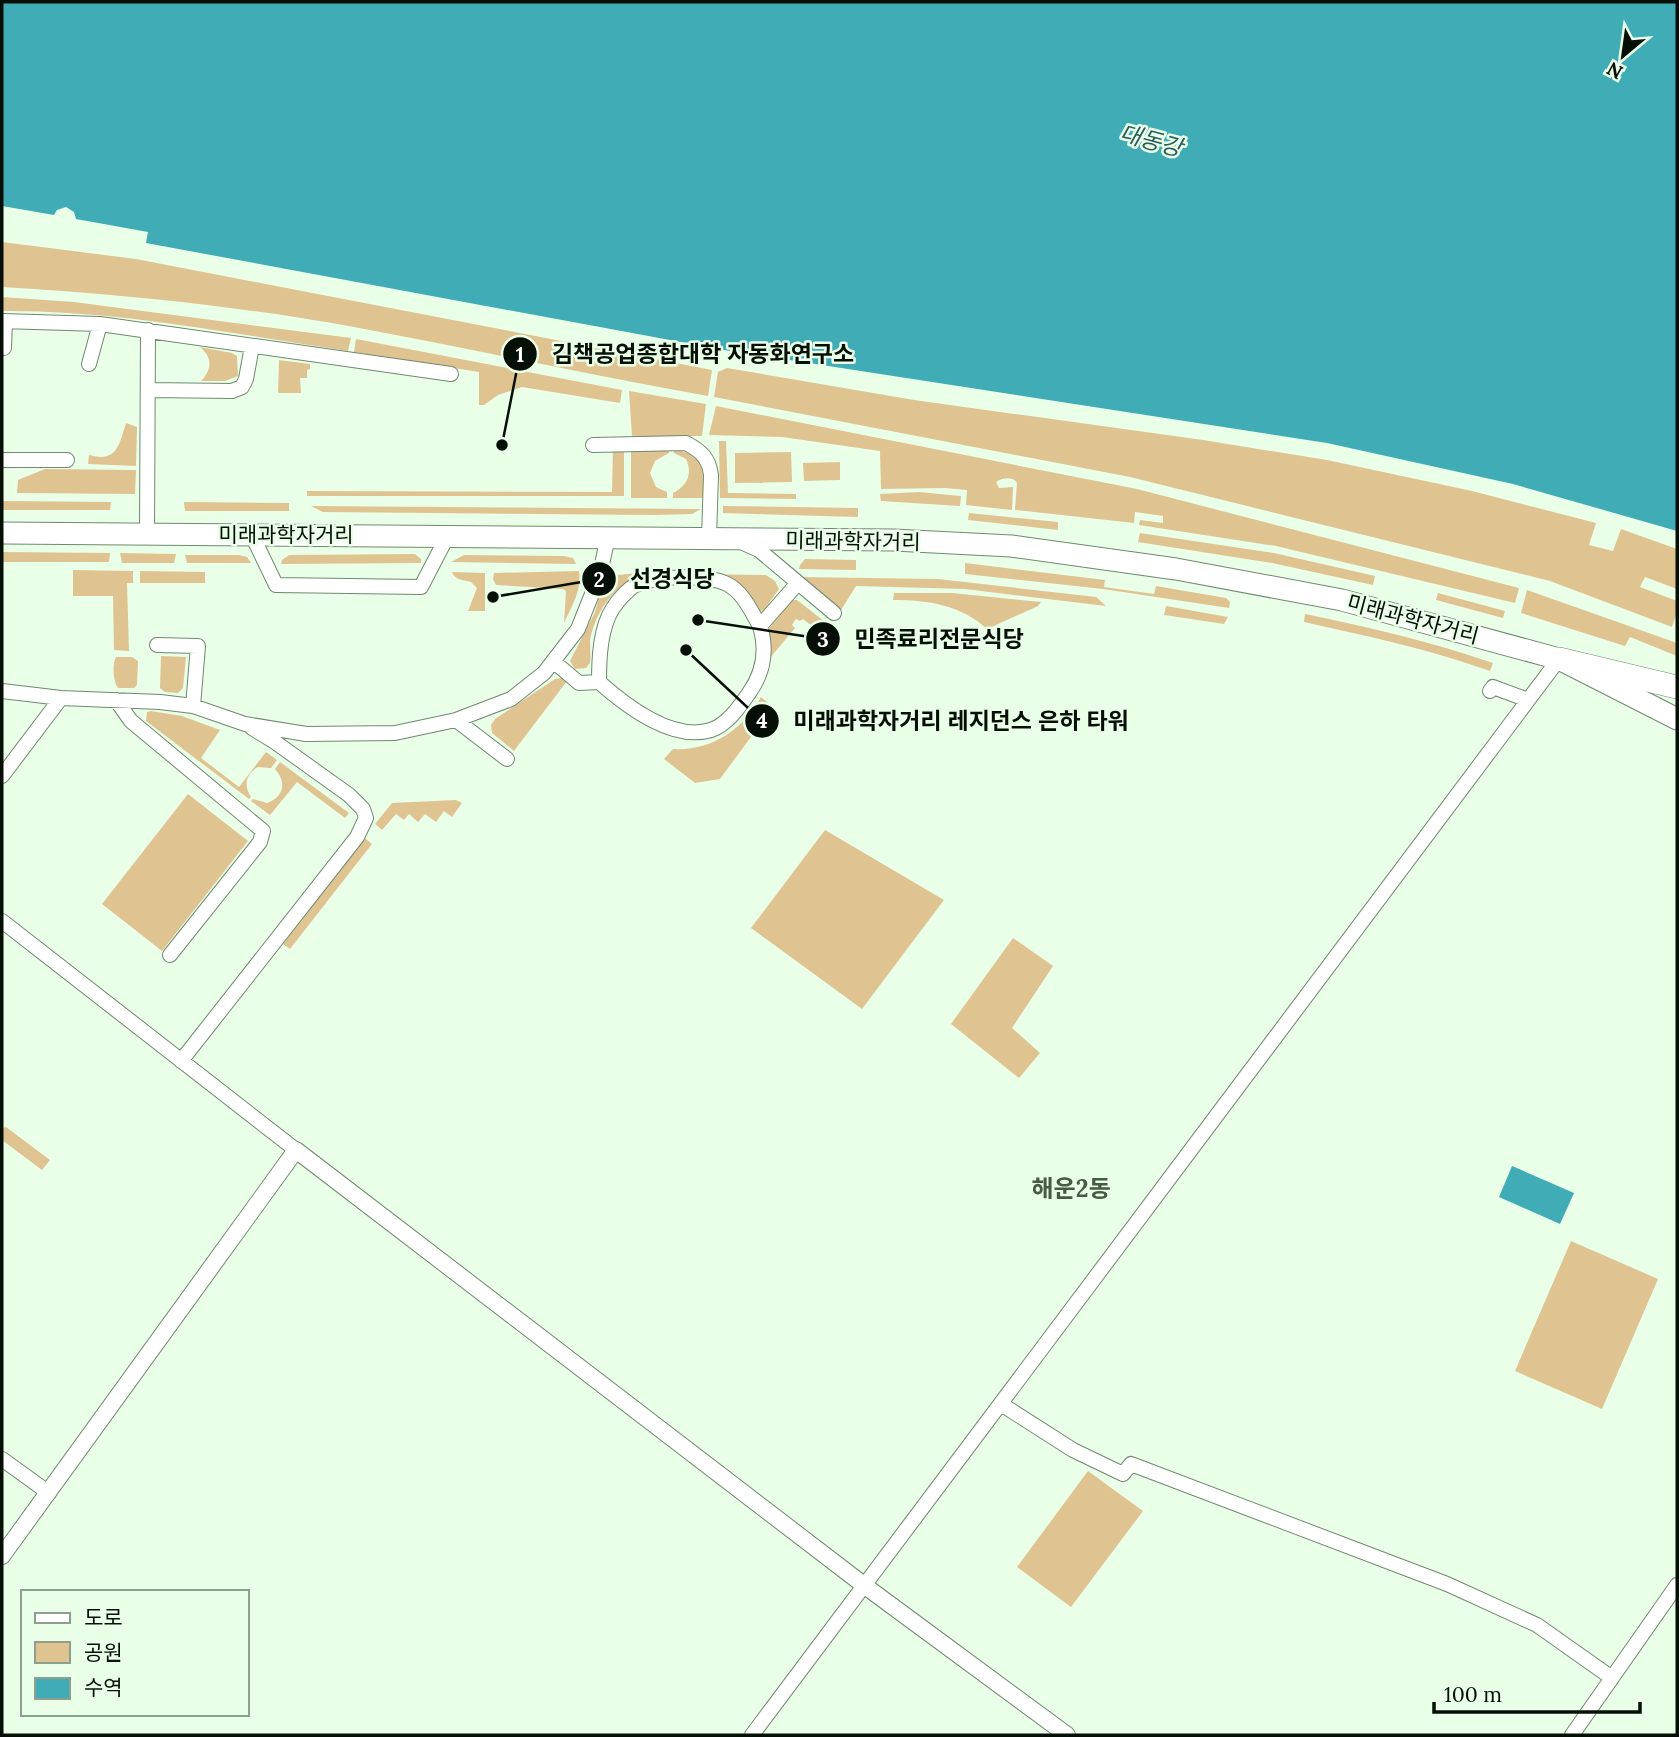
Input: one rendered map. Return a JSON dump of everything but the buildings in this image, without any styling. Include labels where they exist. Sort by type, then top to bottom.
[{"type":"highway","points":[[1559,659],[1677,687]]},
{"type":"main road","name":"미래과학자거리","points":[[2,533],[608,536],[894,540],[1011,547],[1177,569],[1342,600],[1559,659],[1677,719]]},
{"type":"street","points":[[4,348],[3,321],[100,324],[451,374]]},
{"type":"street","points":[[89,364],[100,324]]},
{"type":"street","points":[[146,533],[148,330]]},
{"type":"street","points":[[148,390],[232,391],[242,387],[252,346]]},
{"type":"street","points":[[593,445],[686,443],[698,449],[710,465],[709,538]]},
{"type":"street","points":[[2,460],[67,460]]},
{"type":"street","points":[[251,533],[276,585],[421,587],[448,535]]},
{"type":"street","points":[[2,691],[61,698],[193,706],[245,724],[306,734],[396,733],[456,720],[511,699],[544,673],[578,629],[589,606],[600,574],[608,536]]},
{"type":"street","points":[[733,538],[759,550],[834,613]]},
{"type":"street","points":[[553,661],[579,683],[599,682],[628,707],[656,723],[686,731],[711,730],[736,712],[753,687],[765,656],[765,643],[760,626],[744,599],[724,582],[683,578],[645,582],[631,588],[612,610],[603,636],[599,682]]},
{"type":"street","points":[[760,626],[797,584]]},
{"type":"street","points":[[157,645],[198,646],[193,706]]},
{"type":"street","points":[[752,1735],[1559,659]]},
{"type":"street","points":[[1489,691],[1493,687],[1528,700]]},
{"type":"street","points":[[2,776],[61,698]]},
{"type":"street","points":[[116,700],[131,721],[263,831],[260,842],[170,955]]},
{"type":"street","points":[[456,720],[507,759]]},
{"type":"street","points":[[181,1061],[357,837],[366,818],[363,809],[349,795],[245,724]]},
{"type":"street","points":[[2,922],[865,1586],[1067,1735]]},
{"type":"street","points":[[2,1556],[296,1150]]},
{"type":"street","points":[[1001,1404],[1073,1450],[1123,1474],[1131,1464],[1447,1584],[1537,1625],[1612,1678]]},
{"type":"street","points":[[2,1459],[49,1493]]},
{"type":"street","points":[[1572,1735],[1677,1585]]},
{"type":"green space","points":[[2,242],[136,259],[712,370],[708,396],[398,335],[267,313],[90,293],[2,287]]},
{"type":"green space","points":[[2,297],[74,302],[351,338],[348,351],[89,314],[2,311]]},
{"type":"green space","points":[[356,339],[622,390],[620,403],[522,387],[479,405],[479,372],[354,352]]},
{"type":"green space","points":[[200,347],[237,356],[238,376],[225,381],[201,381],[210,364]]},
{"type":"green space","points":[[279,360],[310,364],[307,378],[300,378],[301,393],[278,393]]},
{"type":"green space","points":[[727,368],[914,400],[1327,460],[1472,491],[1596,523],[1589,545],[1613,551],[1621,529],[1677,549],[1677,589],[1645,577],[1640,587],[1677,601],[1677,612],[1672,627],[1550,581],[1130,477],[714,397],[718,372]]},
{"type":"green space","points":[[629,391],[706,404],[702,436],[632,436]]},
{"type":"green space","points":[[716,406],[1137,489],[1519,588],[1515,603],[1276,546],[1139,525],[1140,520],[1163,523],[1163,516],[1135,512],[1134,523],[1015,510],[1017,483],[1010,479],[996,482],[999,488],[1013,487],[1012,510],[966,505],[967,490],[881,489],[880,451],[782,437],[709,435]]},
{"type":"green space","points":[[126,423],[137,427],[136,466],[88,464],[89,455],[106,456],[115,450]]},
{"type":"green space","points":[[719,441],[726,441],[728,493],[796,494],[796,499],[720,498]]},
{"type":"green space","points":[[613,448],[624,448],[624,496],[307,496],[307,491],[612,492]]},
{"type":"green space","points":[[631,449],[669,450],[669,453],[655,461],[650,473],[656,487],[667,492],[667,498],[631,498]]},
{"type":"green space","points":[[674,450],[697,459],[702,472],[703,498],[673,498],[673,493],[682,487],[689,475],[686,459],[674,453]]},
{"type":"green space","points":[[791,452],[792,482],[735,483],[735,453]]},
{"type":"green space","points":[[840,462],[840,480],[804,481],[803,463]]},
{"type":"green space","points":[[45,469],[136,470],[135,494],[17,493],[18,480]]},
{"type":"green space","points":[[919,492],[961,496],[960,506],[881,501],[880,494]]},
{"type":"green space","points":[[2,501],[111,502],[110,510],[2,510]]},
{"type":"green space","points":[[184,502],[289,503],[289,511],[185,511]]},
{"type":"green space","points":[[311,506],[701,509],[692,514],[656,515],[323,512]]},
{"type":"green space","points":[[723,506],[858,508],[858,517],[723,513]]},
{"type":"green space","points":[[969,513],[1058,522],[1058,530],[968,520]]},
{"type":"green space","points":[[1140,533],[1274,553],[1375,576],[1373,585],[1272,563],[1138,542]]},
{"type":"green space","points":[[2,552],[110,553],[109,562],[2,562]]},
{"type":"green space","points":[[120,553],[176,554],[174,563],[122,563]]},
{"type":"green space","points":[[415,554],[421,559],[421,563],[281,564],[289,555]]},
{"type":"green space","points":[[185,555],[239,555],[247,557],[251,563],[187,563]]},
{"type":"green space","points":[[464,555],[564,556],[573,558],[576,564],[451,562]]},
{"type":"green space","points":[[805,559],[856,560],[856,570],[799,569]]},
{"type":"green space","points":[[965,563],[1105,580],[1104,587],[1154,594],[1156,586],[1226,598],[1230,602],[1229,608],[1103,589],[965,574]]},
{"type":"green space","points":[[73,570],[133,571],[133,583],[127,583],[129,651],[114,650],[113,596],[73,596]]},
{"type":"green space","points":[[140,571],[205,572],[205,583],[140,583]]},
{"type":"green space","points":[[579,571],[578,591],[564,623],[566,591],[563,589],[496,585],[493,579],[494,573]]},
{"type":"green space","points":[[452,572],[485,573],[485,611],[468,611],[477,588],[471,582],[457,578]]},
{"type":"green space","points":[[638,573],[674,574],[640,575],[619,588],[600,612],[592,631],[590,663],[586,668],[575,669],[570,661],[595,612],[604,579],[607,576]]},
{"type":"green space","points":[[687,574],[766,575],[775,581],[779,589],[764,610],[760,611],[746,595]]},
{"type":"green space","points":[[800,577],[938,579],[1096,597],[1106,606],[965,589],[856,586],[841,610]]},
{"type":"green space","points":[[1527,590],[1677,643],[1677,656],[1630,637],[1625,646],[1521,613]]},
{"type":"green space","points":[[894,593],[952,593],[1041,602],[1038,606],[987,629],[955,609],[919,601],[893,600]]},
{"type":"green space","points":[[1438,593],[1505,611],[1503,618],[1436,600]]},
{"type":"green space","points":[[792,600],[797,600],[829,625],[822,634],[803,619],[796,619],[792,625],[795,628],[770,658],[766,632]]},
{"type":"green space","points":[[1166,606],[1228,617],[1224,624],[1164,615]]},
{"type":"green space","points":[[1305,614],[1447,648],[1493,663],[1490,671],[1421,650],[1304,622]]},
{"type":"green space","points":[[161,656],[186,657],[183,688],[178,693],[165,692],[160,688]]},
{"type":"green space","points":[[116,657],[132,657],[138,661],[137,685],[134,688],[118,688],[114,673]]},
{"type":"green space","points":[[555,679],[567,681],[514,751],[492,733],[491,725],[495,719]]},
{"type":"green space","points":[[761,697],[773,707],[720,779],[695,783],[664,759],[673,749],[700,746],[724,736],[745,719]]},
{"type":"green space","points":[[147,712],[182,716],[220,730],[201,758],[239,787],[266,752],[277,760],[271,768],[258,767],[251,773],[247,780],[251,797],[249,799],[146,721]]},
{"type":"green space","points":[[280,762],[349,813],[345,818],[297,782],[270,815],[251,801],[253,799],[267,803],[280,793],[281,779],[275,769]]},
{"type":"green space","points":[[188,794],[248,841],[162,951],[102,904]]},
{"type":"green space","points":[[456,800],[462,803],[452,817],[444,811],[436,822],[425,814],[418,822],[409,814],[404,820],[396,814],[382,830],[375,824],[392,803]]},
{"type":"green space","points":[[825,830],[944,900],[862,1009],[751,928]]},
{"type":"green space","points":[[365,838],[372,844],[290,949],[283,944]]},
{"type":"green space","points":[[1013,938],[1053,966],[1012,1028],[1040,1053],[1019,1078],[951,1024]]},
{"type":"green space","points":[[6,1127],[50,1160],[42,1170],[2,1140],[2,1128]]},
{"type":"green space","points":[[1571,1241],[1658,1279],[1602,1409],[1515,1371]]},
{"type":"green space","points":[[1088,1471],[1143,1511],[1071,1607],[1017,1567]]},
{"type":"water","name":"대동강","points":[[2,2],[1677,2],[1677,531],[1513,484],[1327,443],[724,350],[146,243],[148,232],[76,219],[74,212],[66,207],[57,210],[54,215],[2,206]]},
{"type":"water","points":[[1512,1166],[1574,1193],[1560,1224],[1499,1197]]},
{"type":"place","name":"김책공업종합대학 자동화연구소","points":[[502,445]]},
{"type":"place","name":"선경식당","points":[[493,597]]},
{"type":"place","name":"민족료리전문식당","points":[[698,620]]},
{"type":"place","name":"미래과학자거리 레지던스 은하 타워","points":[[686,650]]},
{"type":"district","name":"해운2동","points":[[1071,1188]]}]
